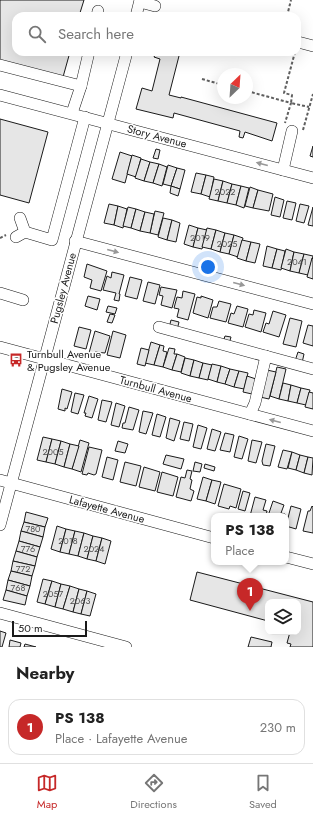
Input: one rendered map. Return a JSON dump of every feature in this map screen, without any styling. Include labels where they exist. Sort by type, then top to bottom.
[{"type":"street","points":[[137,12],[140,1],[155,6]]},
{"type":"street","points":[[301,47],[313,46]]},
{"type":"street","points":[[72,113],[81,86],[88,56]]},
{"type":"street","name":"Pugsley Avenue","points":[[0,525],[75,241],[126,56]]},
{"type":"street","points":[[0,65],[81,86]]},
{"type":"street","name":"Story Avenue","points":[[0,95],[313,178]]},
{"type":"street","points":[[20,218],[16,235],[52,240],[85,117]]},
{"type":"street","points":[[283,170],[293,130]]},
{"type":"street","points":[[75,241],[313,304]]},
{"type":"street","points":[[0,293],[24,300]]},
{"type":"street","points":[[159,327],[313,368]]},
{"type":"street","name":"Turnbull Avenue","points":[[7,346],[45,359],[313,431]]},
{"type":"street","points":[[250,414],[255,403],[266,356]]},
{"type":"street","name":"Lafayette Avenue","points":[[0,480],[211,537]]},
{"type":"street","points":[[289,558],[313,564]]},
{"type":"street","points":[[0,613],[126,647]]},
{"type":"path","points":[[288,12],[291,0]]},
{"type":"path","points":[[293,130],[291,103],[292,95],[284,93],[294,56]]},
{"type":"path","points":[[202,79],[217,83]]},
{"type":"path","points":[[253,93],[309,107]]},
{"type":"path","points":[[293,130],[309,107],[313,94]]},
{"type":"path","points":[[0,238],[16,235]]},
{"type":"building","points":[[0,0],[84,0],[80,12],[12,12],[12,56],[69,56],[63,77],[0,60]]},
{"type":"building","points":[[179,56],[169,95],[277,123],[272,141],[245,132],[243,138],[239,137],[240,131],[174,113],[173,118],[136,109],[142,88],[152,91],[160,59],[154,57]]},
{"type":"building","points":[[0,119],[48,132],[29,203],[0,195]]},
{"type":"building","points":[[313,146],[313,157],[310,156]]},
{"type":"building","points":[[156,149],[160,150],[158,159],[153,158]]},
{"type":"building","points":[[120,152],[132,156],[125,183],[112,179]]},
{"type":"building","points":[[132,155],[141,158],[136,177],[127,174]]},
{"type":"building","points":[[141,159],[150,162],[144,181],[135,178]]},
{"type":"building","points":[[150,162],[159,164],[153,183],[144,181]]},
{"type":"building","points":[[159,164],[167,167],[162,186],[153,183]]},
{"type":"building","points":[[168,165],[177,168],[171,186],[163,184]]},
{"type":"building","points":[[177,168],[185,170],[180,189],[171,186]]},
{"type":"building","points":[[196,173],[206,175],[201,194],[191,192]]},
{"type":"building","points":[[206,175],[214,177],[210,197],[201,194]]},
{"type":"building","points":[[214,179],[223,181],[218,201],[209,199]]},
{"type":"building","points":[[223,181],[232,184],[227,203],[218,201]]},
{"type":"building","points":[[232,184],[241,186],[236,205],[227,203]]},
{"type":"building","points":[[171,186],[180,189],[178,196],[170,193]]},
{"type":"building","points":[[241,186],[249,188],[244,208],[236,205]]},
{"type":"building","points":[[250,187],[258,190],[253,208],[245,206]]},
{"type":"building","points":[[258,190],[273,194],[269,211],[253,208]]},
{"type":"building","points":[[275,197],[284,200],[280,217],[271,215]]},
{"type":"building","points":[[287,201],[296,203],[292,220],[283,218]]},
{"type":"building","points":[[109,204],[118,206],[114,225],[104,223]]},
{"type":"building","points":[[300,204],[309,206],[304,223],[296,221]]},
{"type":"building","points":[[118,206],[127,209],[123,228],[114,225]]},
{"type":"building","points":[[128,207],[136,209],[131,228],[123,226]]},
{"type":"building","points":[[313,207],[313,226],[308,225]]},
{"type":"building","points":[[136,209],[145,212],[140,231],[131,228]]},
{"type":"building","points":[[155,211],[164,213],[158,235],[150,233]]},
{"type":"building","points":[[145,212],[154,214],[150,233],[140,231]]},
{"type":"building","points":[[163,218],[172,220],[167,240],[158,237]]},
{"type":"building","points":[[172,220],[180,223],[176,242],[167,240]]},
{"type":"building","points":[[189,225],[198,228],[193,247],[184,244]]},
{"type":"building","points":[[198,228],[207,230],[202,249],[193,247]]},
{"type":"building","points":[[207,228],[216,230],[211,249],[202,247]]},
{"type":"building","points":[[216,230],[225,233],[220,252],[211,249]]},
{"type":"building","points":[[225,233],[234,235],[229,254],[220,252]]},
{"type":"building","points":[[234,235],[243,238],[238,257],[229,254]]},
{"type":"building","points":[[242,240],[251,242],[246,261],[237,258]]},
{"type":"building","points":[[251,242],[260,244],[255,263],[246,261]]},
{"type":"building","points":[[267,246],[277,249],[272,268],[263,266]]},
{"type":"building","points":[[277,249],[285,251],[281,270],[272,268]]},
{"type":"building","points":[[286,249],[294,252],[290,271],[281,268]]},
{"type":"building","points":[[294,252],[304,254],[299,273],[290,271]]},
{"type":"building","points":[[304,254],[313,256],[308,275],[299,273]]},
{"type":"building","points":[[312,258],[313,259],[313,279],[307,277]]},
{"type":"building","points":[[87,264],[107,271],[101,291],[90,288],[92,280],[84,277]]},
{"type":"building","points":[[112,272],[124,275],[119,294],[119,301],[114,300],[116,293],[103,290],[107,276],[111,278]]},
{"type":"building","points":[[130,277],[142,280],[137,299],[125,296]]},
{"type":"building","points":[[148,282],[160,285],[155,304],[143,301]]},
{"type":"building","points":[[161,287],[177,290],[172,308],[161,305],[163,296],[159,295]]},
{"type":"building","points":[[183,291],[195,294],[188,320],[177,317],[179,309],[174,308],[177,297],[182,298]]},
{"type":"building","points":[[88,296],[100,299],[97,310],[85,306]]},
{"type":"building","points":[[201,296],[213,300],[208,318],[193,313],[197,297],[201,298]]},
{"type":"building","points":[[219,301],[231,304],[226,322],[210,318],[213,307],[217,307]]},
{"type":"building","points":[[108,306],[117,308],[115,314],[106,312]]},
{"type":"building","points":[[237,306],[248,309],[243,327],[228,323],[231,313],[234,314]]},
{"type":"building","points":[[254,310],[266,313],[261,332],[245,327],[249,314],[253,315]]},
{"type":"building","points":[[273,311],[286,315],[279,337],[263,332],[266,323],[269,324]]},
{"type":"building","points":[[110,314],[115,315],[112,323],[107,322]]},
{"type":"building","points":[[290,318],[302,321],[296,347],[283,344]]},
{"type":"building","points":[[171,320],[179,322],[177,330],[169,328]]},
{"type":"building","points":[[308,325],[313,326],[313,346],[303,343]]},
{"type":"building","points":[[79,327],[91,330],[86,349],[74,346]]},
{"type":"building","points":[[95,331],[110,336],[105,353],[89,353]]},
{"type":"building","points":[[113,331],[126,335],[120,358],[107,355]]},
{"type":"building","points":[[225,336],[231,337],[229,344],[223,342]]},
{"type":"building","points":[[151,342],[160,345],[154,365],[145,363]]},
{"type":"building","points":[[160,345],[164,346],[163,351],[167,352],[163,367],[154,365]]},
{"type":"building","points":[[141,348],[149,350],[145,366],[137,364]]},
{"type":"building","points":[[169,348],[175,349],[174,354],[177,354],[172,370],[163,367]]},
{"type":"building","points":[[298,352],[304,354],[302,363],[295,361]]},
{"type":"building","points":[[177,354],[185,357],[181,372],[172,370]]},
{"type":"building","points":[[185,358],[194,360],[190,376],[181,373]]},
{"type":"building","points":[[194,360],[203,363],[199,378],[190,376]]},
{"type":"building","points":[[203,363],[212,365],[208,380],[199,378]]},
{"type":"building","points":[[212,364],[221,366],[217,382],[208,379]]},
{"type":"building","points":[[221,366],[230,369],[225,384],[217,382]]},
{"type":"building","points":[[277,367],[286,369],[279,399],[270,396]]},
{"type":"building","points":[[230,369],[239,371],[234,387],[225,384]]},
{"type":"building","points":[[267,370],[276,372],[269,399],[260,397]]},
{"type":"building","points":[[239,371],[248,373],[244,389],[234,387]]},
{"type":"building","points":[[247,376],[256,379],[252,394],[243,392]]},
{"type":"building","points":[[283,383],[291,385],[288,401],[279,399]]},
{"type":"building","points":[[291,385],[301,388],[297,403],[288,401]]},
{"type":"building","points":[[301,388],[310,390],[306,405],[297,403]]},
{"type":"building","points":[[62,389],[72,392],[65,411],[58,409]]},
{"type":"building","points":[[309,392],[313,393],[313,409],[305,407]]},
{"type":"building","points":[[75,393],[84,395],[78,414],[71,412]]},
{"type":"building","points":[[89,396],[98,399],[92,418],[85,416],[86,413],[84,413]]},
{"type":"building","points":[[102,400],[112,402],[106,422],[98,420]]},
{"type":"building","points":[[116,403],[125,406],[119,427],[111,425]]},
{"type":"building","points":[[129,407],[139,410],[133,430],[122,428],[123,423],[125,423]]},
{"type":"building","points":[[143,411],[153,413],[146,434],[139,432]]},
{"type":"building","points":[[157,414],[166,417],[160,437],[152,435]]},
{"type":"building","points":[[170,418],[180,421],[174,441],[166,438]]},
{"type":"building","points":[[184,422],[193,424],[189,441],[180,439]]},
{"type":"building","points":[[198,425],[207,428],[201,449],[193,447]]},
{"type":"building","points":[[212,429],[221,432],[215,451],[207,449]]},
{"type":"building","points":[[225,433],[234,435],[230,452],[220,450]]},
{"type":"building","points":[[239,436],[248,439],[242,459],[234,457]]},
{"type":"building","points":[[43,437],[52,439],[46,462],[37,460]]},
{"type":"building","points":[[52,439],[61,441],[55,464],[46,462]]},
{"type":"building","points":[[80,440],[89,443],[81,472],[72,469]]},
{"type":"building","points":[[252,440],[262,442],[256,463],[248,461]]},
{"type":"building","points":[[61,441],[70,444],[64,467],[55,464]]},
{"type":"building","points":[[118,441],[128,444],[125,453],[115,451]]},
{"type":"building","points":[[70,444],[79,446],[72,469],[64,467]]},
{"type":"building","points":[[266,444],[275,446],[270,466],[263,465],[262,461]]},
{"type":"building","points":[[89,447],[102,450],[96,474],[94,475],[88,473],[87,475],[82,474]]},
{"type":"building","points":[[283,450],[292,452],[287,469],[278,467]]},
{"type":"building","points":[[292,452],[300,455],[296,470],[288,468]]},
{"type":"building","points":[[166,455],[184,459],[181,469],[163,464]]},
{"type":"building","points":[[300,455],[308,457],[304,473],[296,470]]},
{"type":"building","points":[[107,457],[118,460],[113,480],[102,477]]},
{"type":"building","points":[[308,457],[313,458],[312,475],[304,473]]},
{"type":"building","points":[[125,462],[141,466],[136,486],[120,482]]},
{"type":"building","points":[[195,462],[202,464],[200,472],[193,471]]},
{"type":"building","points":[[205,464],[215,467],[214,471],[204,468]]},
{"type":"building","points":[[144,467],[160,472],[155,491],[139,487]]},
{"type":"building","points":[[187,470],[192,471],[190,489],[194,491],[191,501],[176,497],[181,477],[185,478]]},
{"type":"building","points":[[162,472],[178,477],[173,496],[157,492]]},
{"type":"building","points":[[203,477],[212,480],[206,501],[197,499]]},
{"type":"building","points":[[212,480],[221,482],[215,504],[206,501]]},
{"type":"building","points":[[224,484],[241,489],[236,508],[230,506],[229,509],[218,506]]},
{"type":"building","points":[[243,491],[250,493],[245,511],[238,509]]},
{"type":"building","points":[[255,497],[266,500],[263,510],[267,511],[267,513],[251,513]]},
{"type":"building","points":[[273,501],[284,505],[281,513],[269,513]]},
{"type":"building","points":[[291,506],[301,509],[296,529],[289,527],[289,514]]},
{"type":"building","points":[[312,506],[313,533],[303,531],[308,511],[310,511]]},
{"type":"building","points":[[26,512],[48,518],[45,527],[24,522]]},
{"type":"building","points":[[24,522],[45,527],[43,537],[21,531]]},
{"type":"building","points":[[57,526],[66,529],[60,552],[51,549]]},
{"type":"building","points":[[66,529],[75,531],[69,554],[60,552]]},
{"type":"building","points":[[21,531],[43,537],[40,547],[19,541]]},
{"type":"building","points":[[75,531],[84,533],[78,556],[69,554]]},
{"type":"building","points":[[84,533],[93,536],[87,559],[78,556]]},
{"type":"building","points":[[93,536],[102,538],[96,561],[87,559]]},
{"type":"building","points":[[102,538],[111,541],[105,564],[96,561]]},
{"type":"building","points":[[19,541],[40,547],[37,557],[16,551]]},
{"type":"building","points":[[16,551],[37,557],[35,566],[13,561]]},
{"type":"building","points":[[13,561],[35,566],[32,576],[11,571]]},
{"type":"building","points":[[11,571],[32,576],[30,586],[8,580]]},
{"type":"building","points":[[197,572],[313,602],[313,647],[290,647],[291,644],[287,643],[289,635],[301,635],[301,599],[265,599],[265,620],[190,600]]},
{"type":"building","points":[[43,579],[52,581],[45,604],[37,602]]},
{"type":"building","points":[[8,580],[30,586],[27,596],[6,590]]},
{"type":"building","points":[[52,581],[61,584],[55,607],[45,604]]},
{"type":"building","points":[[61,584],[70,586],[63,609],[55,607]]},
{"type":"building","points":[[70,586],[79,589],[73,612],[63,609]]},
{"type":"building","points":[[79,589],[87,591],[81,614],[73,612]]},
{"type":"building","points":[[6,590],[27,596],[25,605],[3,600]]},
{"type":"building","points":[[87,591],[96,594],[90,616],[81,614]]},
{"type":"building","points":[[0,631],[6,633],[2,647],[0,647]]},
{"type":"building","points":[[251,637],[272,642],[271,647],[248,647]]},
{"type":"building","points":[[10,640],[21,643],[20,647],[9,647]]},
{"type":"building","points":[[25,644],[36,647],[24,647]]},
{"type":"place","name":"Turnbull Avenue & Pugsley Avenue","points":[[16,360]]},
{"type":"place","name":"PS 138","points":[[250,611]]}]
